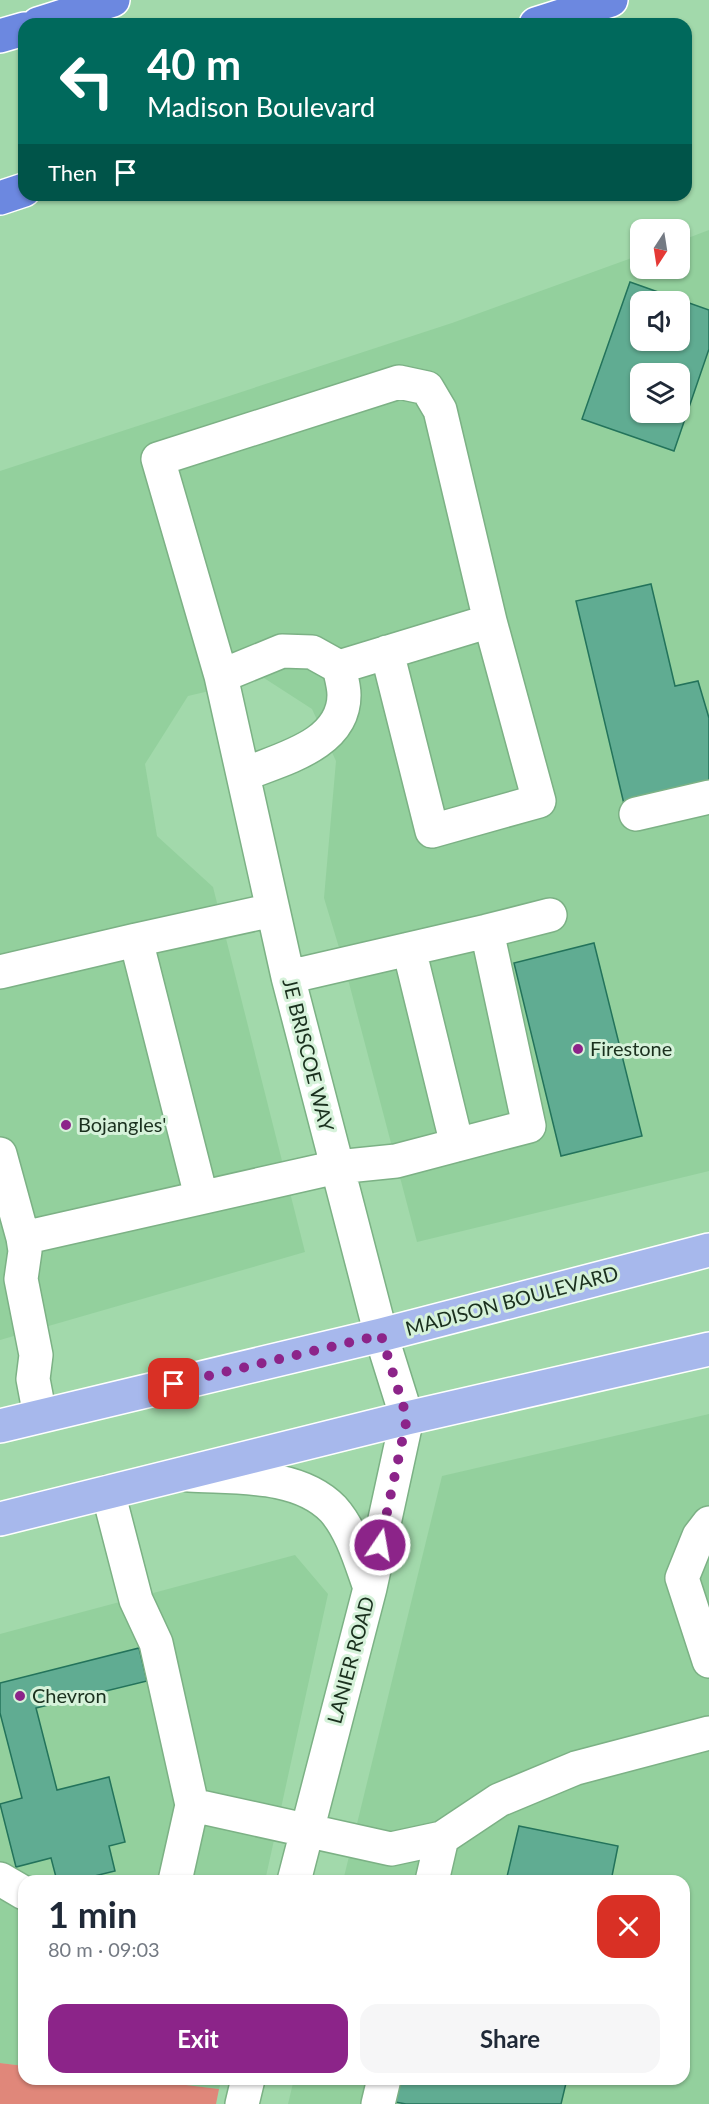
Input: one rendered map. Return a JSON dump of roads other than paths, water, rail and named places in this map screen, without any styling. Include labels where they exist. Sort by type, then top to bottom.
[{"type":"highway","points":[[57,18],[113,0]]},
{"type":"highway","points":[[555,18],[611,0]]},
{"type":"highway","points":[[0,36],[18,31]]},
{"type":"highway","points":[[0,198],[18,192]]},
{"type":"main road","name":"MADISON BOULEVARD","points":[[0,1426],[381,1335],[709,1250]]},
{"type":"main road","points":[[0,1519],[407,1418],[709,1349]]},
{"type":"street","name":"JE BRISCOE WAY","points":[[381,1335],[288,977],[245,774],[221,676],[158,459],[399,382],[427,388],[440,410],[490,621]]},
{"type":"street","points":[[221,676],[282,651],[312,652],[339,667],[387,652],[490,621],[539,801],[432,831],[387,652]]},
{"type":"street","points":[[245,774],[315,745],[336,723],[344,696],[339,667]]},
{"type":"street","points":[[636,814],[709,797]]},
{"type":"street","points":[[0,972],[273,910]]},
{"type":"street","points":[[288,977],[550,915]]},
{"type":"street","points":[[23,1238],[337,1167],[396,1161],[530,1126],[487,931]]},
{"type":"street","points":[[136,940],[201,1196]]},
{"type":"street","points":[[409,949],[457,1145]]},
{"type":"street","points":[[0,1154],[26,1251],[21,1280],[36,1354],[33,1379],[40,1416]]},
{"type":"street","name":"LANIER ROAD","points":[[295,1875],[370,1588],[407,1418],[381,1335]]},
{"type":"street","points":[[181,1474],[276,1482],[307,1490],[333,1510],[352,1542],[370,1588]]},
{"type":"street","points":[[108,1492],[136,1600],[156,1643],[192,1805],[176,1875]]},
{"type":"street","points":[[709,1523],[699,1536],[682,1578],[709,1661]]},
{"type":"street","points":[[192,1805],[391,1849],[442,1838],[499,1800],[576,1768],[709,1733]]},
{"type":"street","points":[[433,1875],[442,1838]]},
{"type":"street","points":[[0,1879],[18,1890]]},
{"type":"street","points":[[242,2104],[247,2085]]},
{"type":"street","points":[[378,2104],[383,2085]]},
{"type":"place","name":"Firestone","points":[[578,1049]]},
{"type":"place","name":"Bojangles'","points":[[66,1125]]},
{"type":"place","name":"Chevron","points":[[20,1696]]}]
